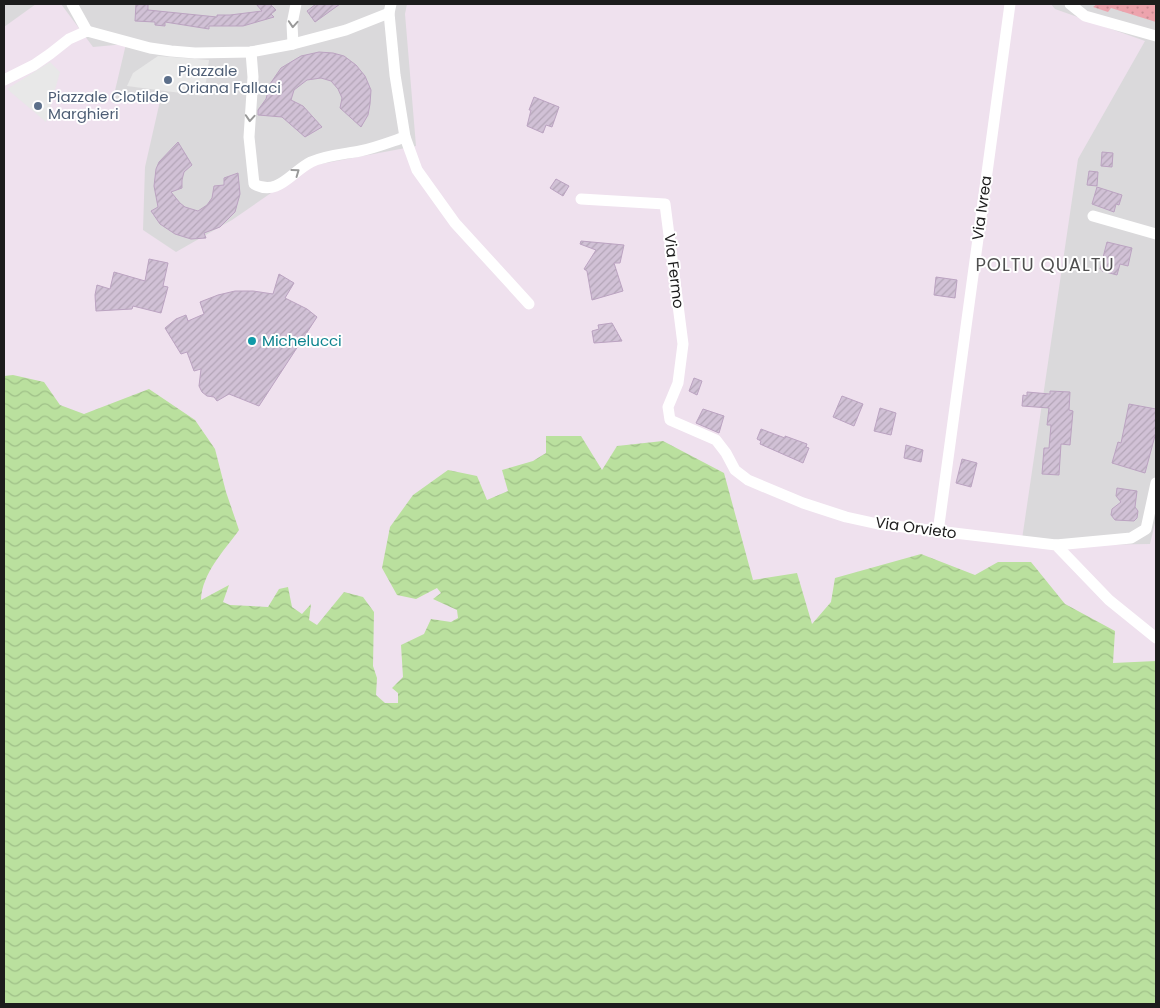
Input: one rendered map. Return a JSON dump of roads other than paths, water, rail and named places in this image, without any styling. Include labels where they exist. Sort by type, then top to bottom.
[{"type":"street","points":[[293,44],[292,24],[296,4]]},
{"type":"street","name":"Via Ivrea","points":[[938,532],[1010,4]]},
{"type":"street","points":[[1070,4],[1085,16],[1156,36]]},
{"type":"street","points":[[76,6],[87,31]]},
{"type":"street","points":[[4,80],[34,65],[68,39],[87,31],[150,48],[171,51],[195,53],[251,52],[293,44],[346,30],[390,8],[395,75],[405,137],[417,170],[455,223],[529,304]]},
{"type":"street","points":[[251,52],[253,77],[249,136],[254,184],[262,188],[275,187],[308,163],[319,158],[363,150],[405,137]]},
{"type":"street","name":"Via Fermo","points":[[580,199],[665,204],[683,344],[678,383],[668,407],[670,420]]},
{"type":"street","points":[[1093,216],[1156,234]]},
{"type":"street","name":"Via Orvieto","points":[[670,420],[716,440],[735,470],[748,480],[794,500],[846,517],[878,524],[938,532],[1056,545],[1131,538],[1146,529],[1156,482]]},
{"type":"street","points":[[1056,545],[1108,600],[1156,638]]},
{"type":"water","points":[[13,375],[44,382],[60,405],[84,414],[149,389],[195,420],[215,449],[226,492],[239,530],[221,554],[205,581],[201,600],[229,585],[223,602],[230,605],[268,607],[279,589],[288,587],[292,607],[302,614],[311,604],[309,620],[317,625],[344,592],[363,597],[374,612],[373,666],[377,678],[376,695],[385,703],[398,703],[398,693],[392,688],[403,677],[401,645],[424,634],[431,619],[451,622],[458,618],[457,610],[433,599],[441,593],[437,588],[416,599],[397,595],[382,568],[390,527],[413,495],[448,470],[477,476],[487,500],[508,491],[502,470],[533,461],[546,453],[546,436],[581,436],[602,470],[617,446],[663,441],[724,473],[753,580],[797,573],[812,624],[831,602],[835,578],[921,554],[975,575],[998,562],[1031,562],[1065,604],[1115,631],[1113,663],[1156,661],[1156,1004],[4,1004],[4,376]]},
{"type":"place","name":"Piazzale Oriana Fallaci","points":[[168,80]]},
{"type":"place","name":"Piazzale Clotilde Marghieri","points":[[38,106]]},
{"type":"place","name":"Michelucci","points":[[252,341]]},
{"type":"district","name":"POLTU QUALTU","points":[[1045,265]]}]
